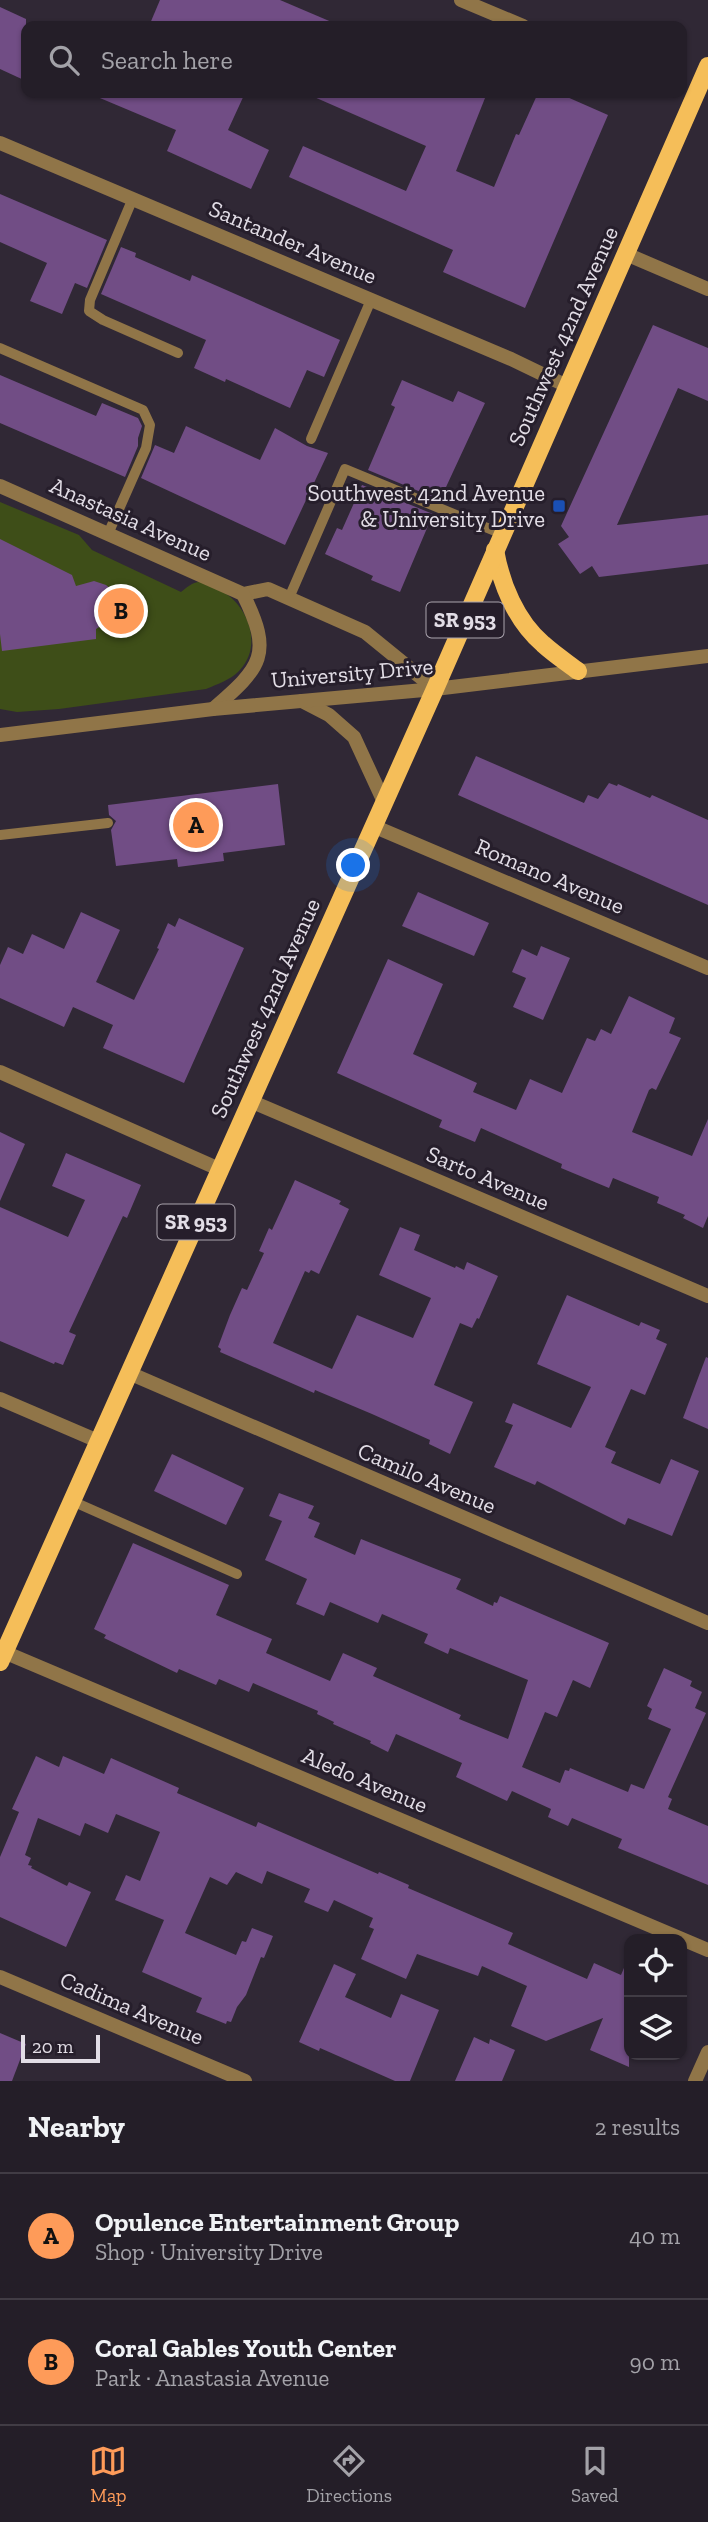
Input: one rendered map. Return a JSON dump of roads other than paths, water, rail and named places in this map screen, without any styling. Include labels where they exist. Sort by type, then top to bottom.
[{"type":"main road","name":"Southwest 42nd Avenue","points":[[688,95],[708,66]]},
{"type":"main road","name":"Southwest 42nd Avenue","points":[[2,1657],[435,689],[626,254],[687,98]]},
{"type":"main road","points":[[498,542],[505,588],[526,626],[541,643],[578,671]]},
{"type":"street","points":[[461,0],[511,21]]},
{"type":"street","name":"Santander Avenue","points":[[0,143],[511,359],[566,386]]},
{"type":"street","points":[[626,254],[708,289]]},
{"type":"street","name":"Anastasia Avenue","points":[[0,486],[243,594],[268,589],[365,632],[435,689]]},
{"type":"street","points":[[213,709],[241,685],[251,672],[261,645],[257,625],[243,594]]},
{"type":"street","name":"University Drive","points":[[0,736],[213,709],[435,689],[708,656]]},
{"type":"street","points":[[301,700],[329,715],[354,737],[384,803]]},
{"type":"street","name":"Romano Avenue","points":[[373,826],[708,968]]},
{"type":"street","points":[[0,1072],[219,1169]]},
{"type":"street","name":"Sarto Avenue","points":[[250,1101],[708,1296]]},
{"type":"street","name":"Camilo Avenue","points":[[129,1373],[708,1623]]},
{"type":"street","points":[[0,1399],[98,1441]]},
{"type":"street","name":"Aledo Avenue","points":[[2,1657],[708,1950]]},
{"type":"street","name":"Cadima Avenue","points":[[0,1977],[245,2081]]},
{"type":"street","points":[[695,2081],[708,2052]]},
{"type":"lane","points":[[133,198],[90,300],[89,311],[103,320],[178,353]]},
{"type":"lane","points":[[312,439],[372,300]]},
{"type":"lane","points":[[0,348],[143,410],[150,425],[146,448],[108,534]]},
{"type":"lane","points":[[289,598],[345,469],[498,542]]},
{"type":"lane","points":[[0,835],[108,823]]},
{"type":"lane","points":[[72,1502],[237,1574]]},
{"type":"place","name":"Southwest 42nd Avenue & University Drive","points":[[559,506]]},
{"type":"place","name":"Coral Gables Youth Center","points":[[121,611]]},
{"type":"place","name":"Opulence Entertainment Group","points":[[196,825]]}]
